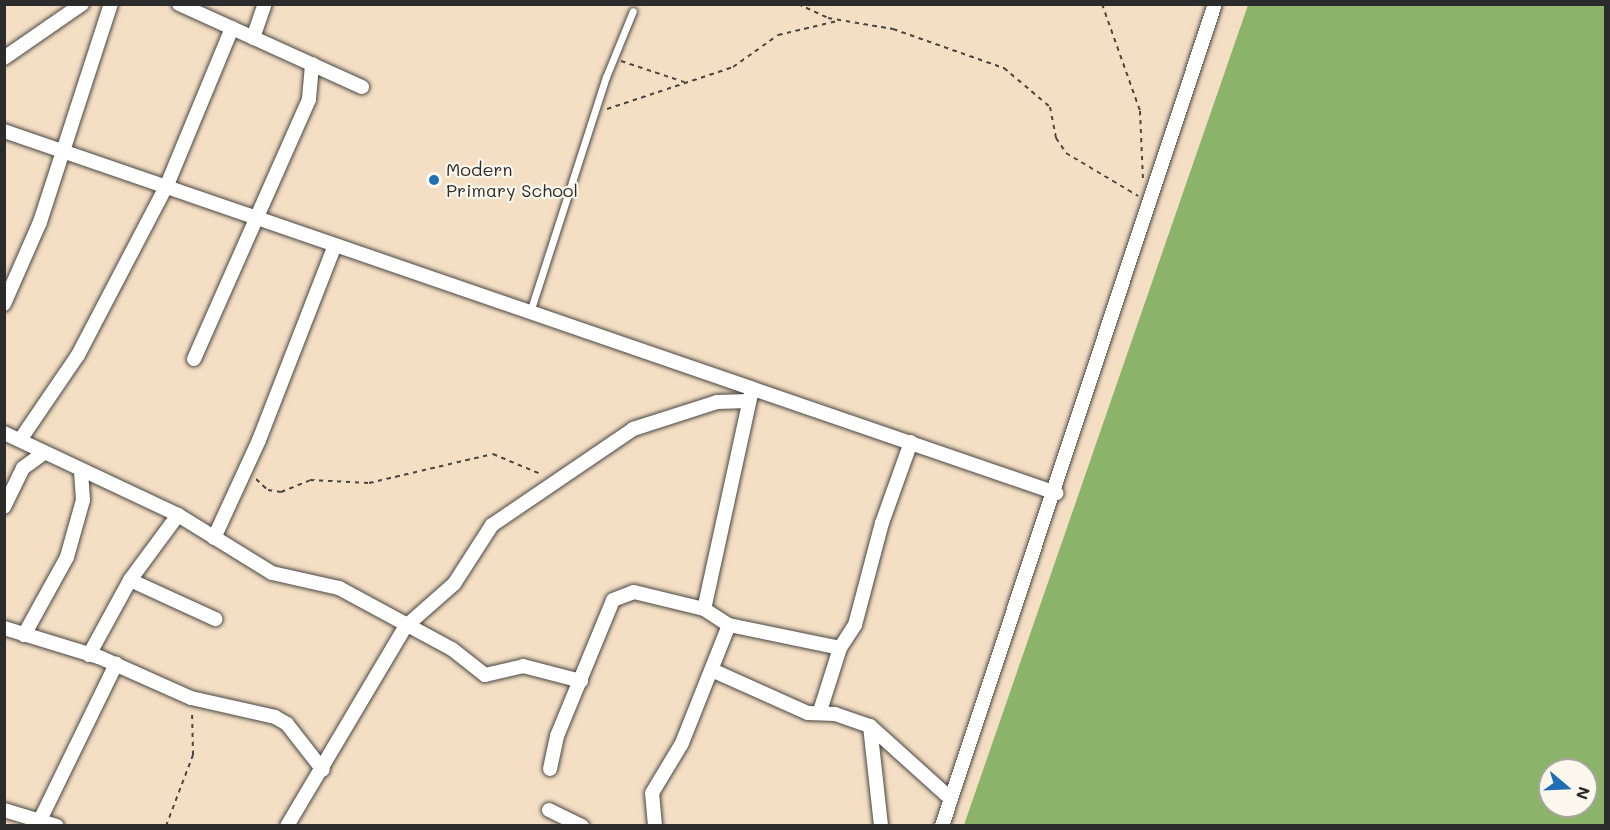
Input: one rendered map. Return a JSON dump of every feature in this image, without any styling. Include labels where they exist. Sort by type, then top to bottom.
[{"type":"street","points":[[4,58],[82,4]]},
{"type":"street","points":[[4,304],[10,273],[40,222],[59,150],[111,4]]},
{"type":"street","points":[[179,4],[362,87]]},
{"type":"street","points":[[253,38],[265,4]]},
{"type":"street","points":[[942,825],[1056,493],[1215,4]]},
{"type":"street","points":[[20,440],[78,355],[167,185],[232,28]]},
{"type":"street","points":[[194,359],[253,216],[309,99],[312,64]]},
{"type":"street","points":[[4,131],[167,185],[530,312],[753,385],[1056,493]]},
{"type":"street","points":[[214,538],[250,462],[335,245]]},
{"type":"street","points":[[704,609],[753,385]]},
{"type":"street","points":[[287,825],[322,770],[405,627],[454,584],[492,525],[633,429],[717,402],[749,401]]},
{"type":"street","points":[[4,433],[178,515],[272,573],[339,588],[405,627],[452,649],[485,675],[523,666],[581,681]]},
{"type":"street","points":[[820,711],[840,648],[855,624],[882,523],[911,442]]},
{"type":"street","points":[[4,507],[23,468],[44,453]]},
{"type":"street","points":[[24,635],[67,557],[83,501],[81,471]]},
{"type":"street","points":[[89,655],[130,580],[178,515]]},
{"type":"street","points":[[130,580],[215,619]]},
{"type":"street","points":[[550,769],[556,736],[613,600],[634,592],[704,609],[729,625],[840,648]]},
{"type":"street","points":[[655,825],[652,793],[714,671],[729,625]]},
{"type":"street","points":[[4,628],[116,664],[191,698],[250,708],[287,724],[322,770]]},
{"type":"street","points":[[40,820],[116,664]]},
{"type":"street","points":[[714,671],[808,713],[820,711],[870,726],[951,799]]},
{"type":"street","points":[[870,726],[882,825]]},
{"type":"street","points":[[4,810],[57,825]]},
{"type":"street","points":[[549,810],[582,825]]},
{"type":"lane","points":[[530,312],[613,59],[633,11]]},
{"type":"path","points":[[798,4],[839,21]]},
{"type":"path","points":[[1102,4],[1140,111],[1144,182]]},
{"type":"path","points":[[596,112],[688,84],[733,67],[778,35],[839,21],[871,23],[1004,69],[1050,106],[1056,138],[1066,153],[1151,202]]},
{"type":"path","points":[[613,59],[688,84]]},
{"type":"path","points":[[250,462],[257,483],[281,492],[310,480],[369,483],[494,454],[553,482]]},
{"type":"path","points":[[166,825],[193,755],[191,698]]},
{"type":"green space","points":[[1248,5],[1605,5],[1605,825],[964,825]]},
{"type":"place","name":"Modern Primary School","points":[[434,180]]}]
